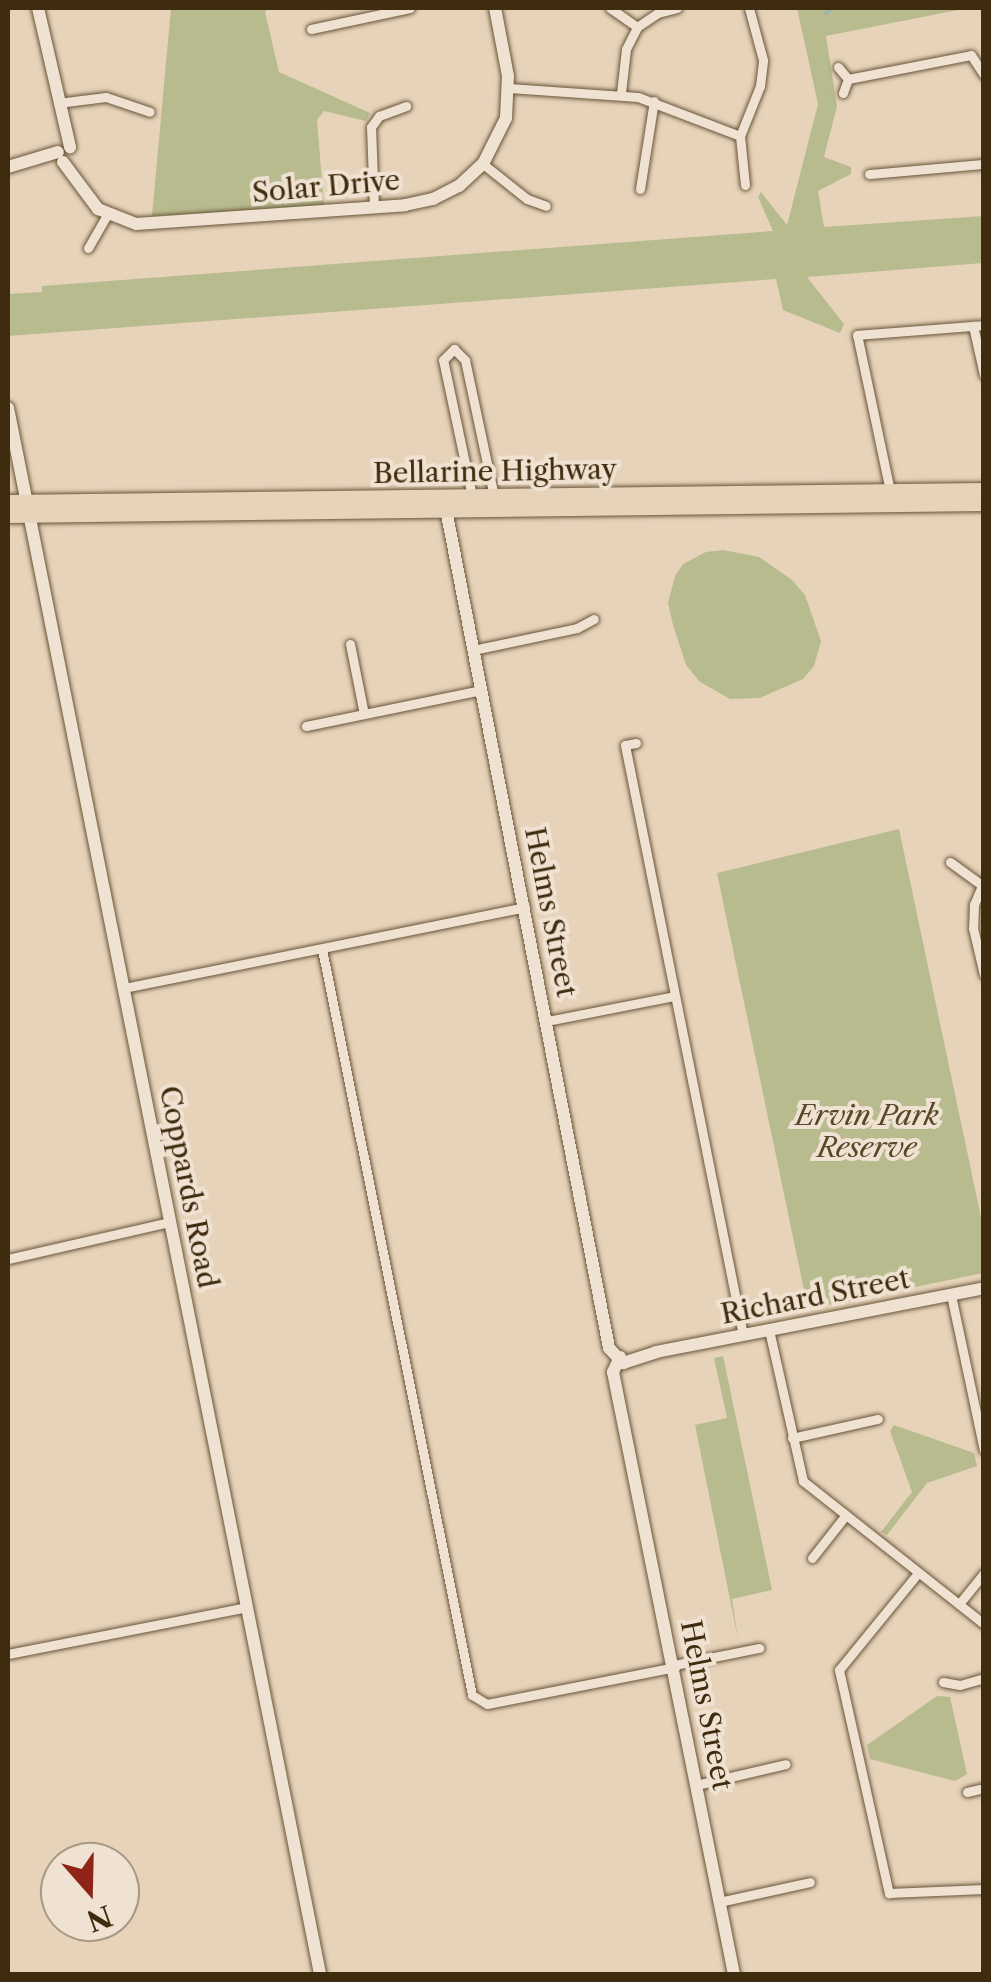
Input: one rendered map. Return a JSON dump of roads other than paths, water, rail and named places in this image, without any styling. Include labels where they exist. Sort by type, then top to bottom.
[{"type":"highway","name":"Bellarine Highway","points":[[445,503],[472,496],[984,490]]},
{"type":"highway","name":"Bellarine Highway","points":[[8,502],[28,508],[984,503]]},
{"type":"highway","name":"Bellarine Highway","points":[[8,515],[28,508]]},
{"type":"street","points":[[38,8],[62,122],[64,155],[76,180],[107,215],[88,248]]},
{"type":"street","points":[[311,29],[410,8]]},
{"type":"street","name":"Solar Drive","points":[[107,215],[148,225],[374,208],[433,199],[458,186],[483,164],[506,118],[509,88],[494,8]]},
{"type":"street","points":[[610,8],[637,28]]},
{"type":"street","points":[[621,93],[626,49],[637,28],[658,13],[677,8]]},
{"type":"street","points":[[745,186],[740,136],[762,76],[762,52],[749,8]]},
{"type":"street","points":[[848,79],[971,56],[984,75]]},
{"type":"street","points":[[838,67],[848,79]]},
{"type":"street","points":[[843,93],[848,79]]},
{"type":"street","points":[[509,88],[621,93],[654,101],[740,136]]},
{"type":"street","points":[[58,103],[106,97],[150,112]]},
{"type":"street","points":[[640,188],[654,101]]},
{"type":"street","points":[[374,208],[371,127],[379,116],[406,106]]},
{"type":"street","points":[[8,166],[64,155]]},
{"type":"street","points":[[483,164],[527,199],[546,206]]},
{"type":"street","points":[[869,174],[984,164]]},
{"type":"street","points":[[890,491],[857,335],[978,325],[984,375]]},
{"type":"street","points":[[472,496],[444,360],[454,350],[465,360],[494,496]]},
{"type":"street","name":"Coppards Road","points":[[8,408],[320,1974]]},
{"type":"street","name":"Helms Street","points":[[445,503],[609,1337],[620,1359],[619,1386],[734,1974]]},
{"type":"street","points":[[473,650],[574,629],[594,619]]},
{"type":"street","points":[[350,644],[364,714]]},
{"type":"street","points":[[306,726],[481,690]]},
{"type":"street","points":[[626,744],[743,1335]]},
{"type":"street","points":[[950,862],[982,882],[973,928],[984,975]]},
{"type":"street","points":[[124,988],[524,908]]},
{"type":"street","points":[[322,949],[471,1691],[478,1702],[490,1704],[759,1648]]},
{"type":"street","points":[[547,1021],[675,996]]},
{"type":"street","points":[[8,1259],[170,1225]]},
{"type":"street","name":"Richard Street","points":[[620,1359],[984,1288]]},
{"type":"street","points":[[950,1295],[984,1450]]},
{"type":"street","points":[[769,1330],[803,1481],[984,1624]]},
{"type":"street","points":[[792,1438],[878,1419]]},
{"type":"street","points":[[812,1558],[845,1516]]},
{"type":"street","points":[[918,1573],[839,1670],[889,1893],[984,1889]]},
{"type":"street","points":[[959,1604],[984,1574]]},
{"type":"street","points":[[8,1654],[247,1607]]},
{"type":"street","points":[[943,1682],[960,1685],[984,1678]]},
{"type":"street","points":[[696,1784],[786,1764]]},
{"type":"street","points":[[966,1792],[984,1788]]},
{"type":"street","points":[[719,1902],[810,1882]]},
{"type":"waterway","points":[[825,13],[831,8]]},
{"type":"park label","name":"Ervin Park Reserve","points":[[867,1131]]}]
